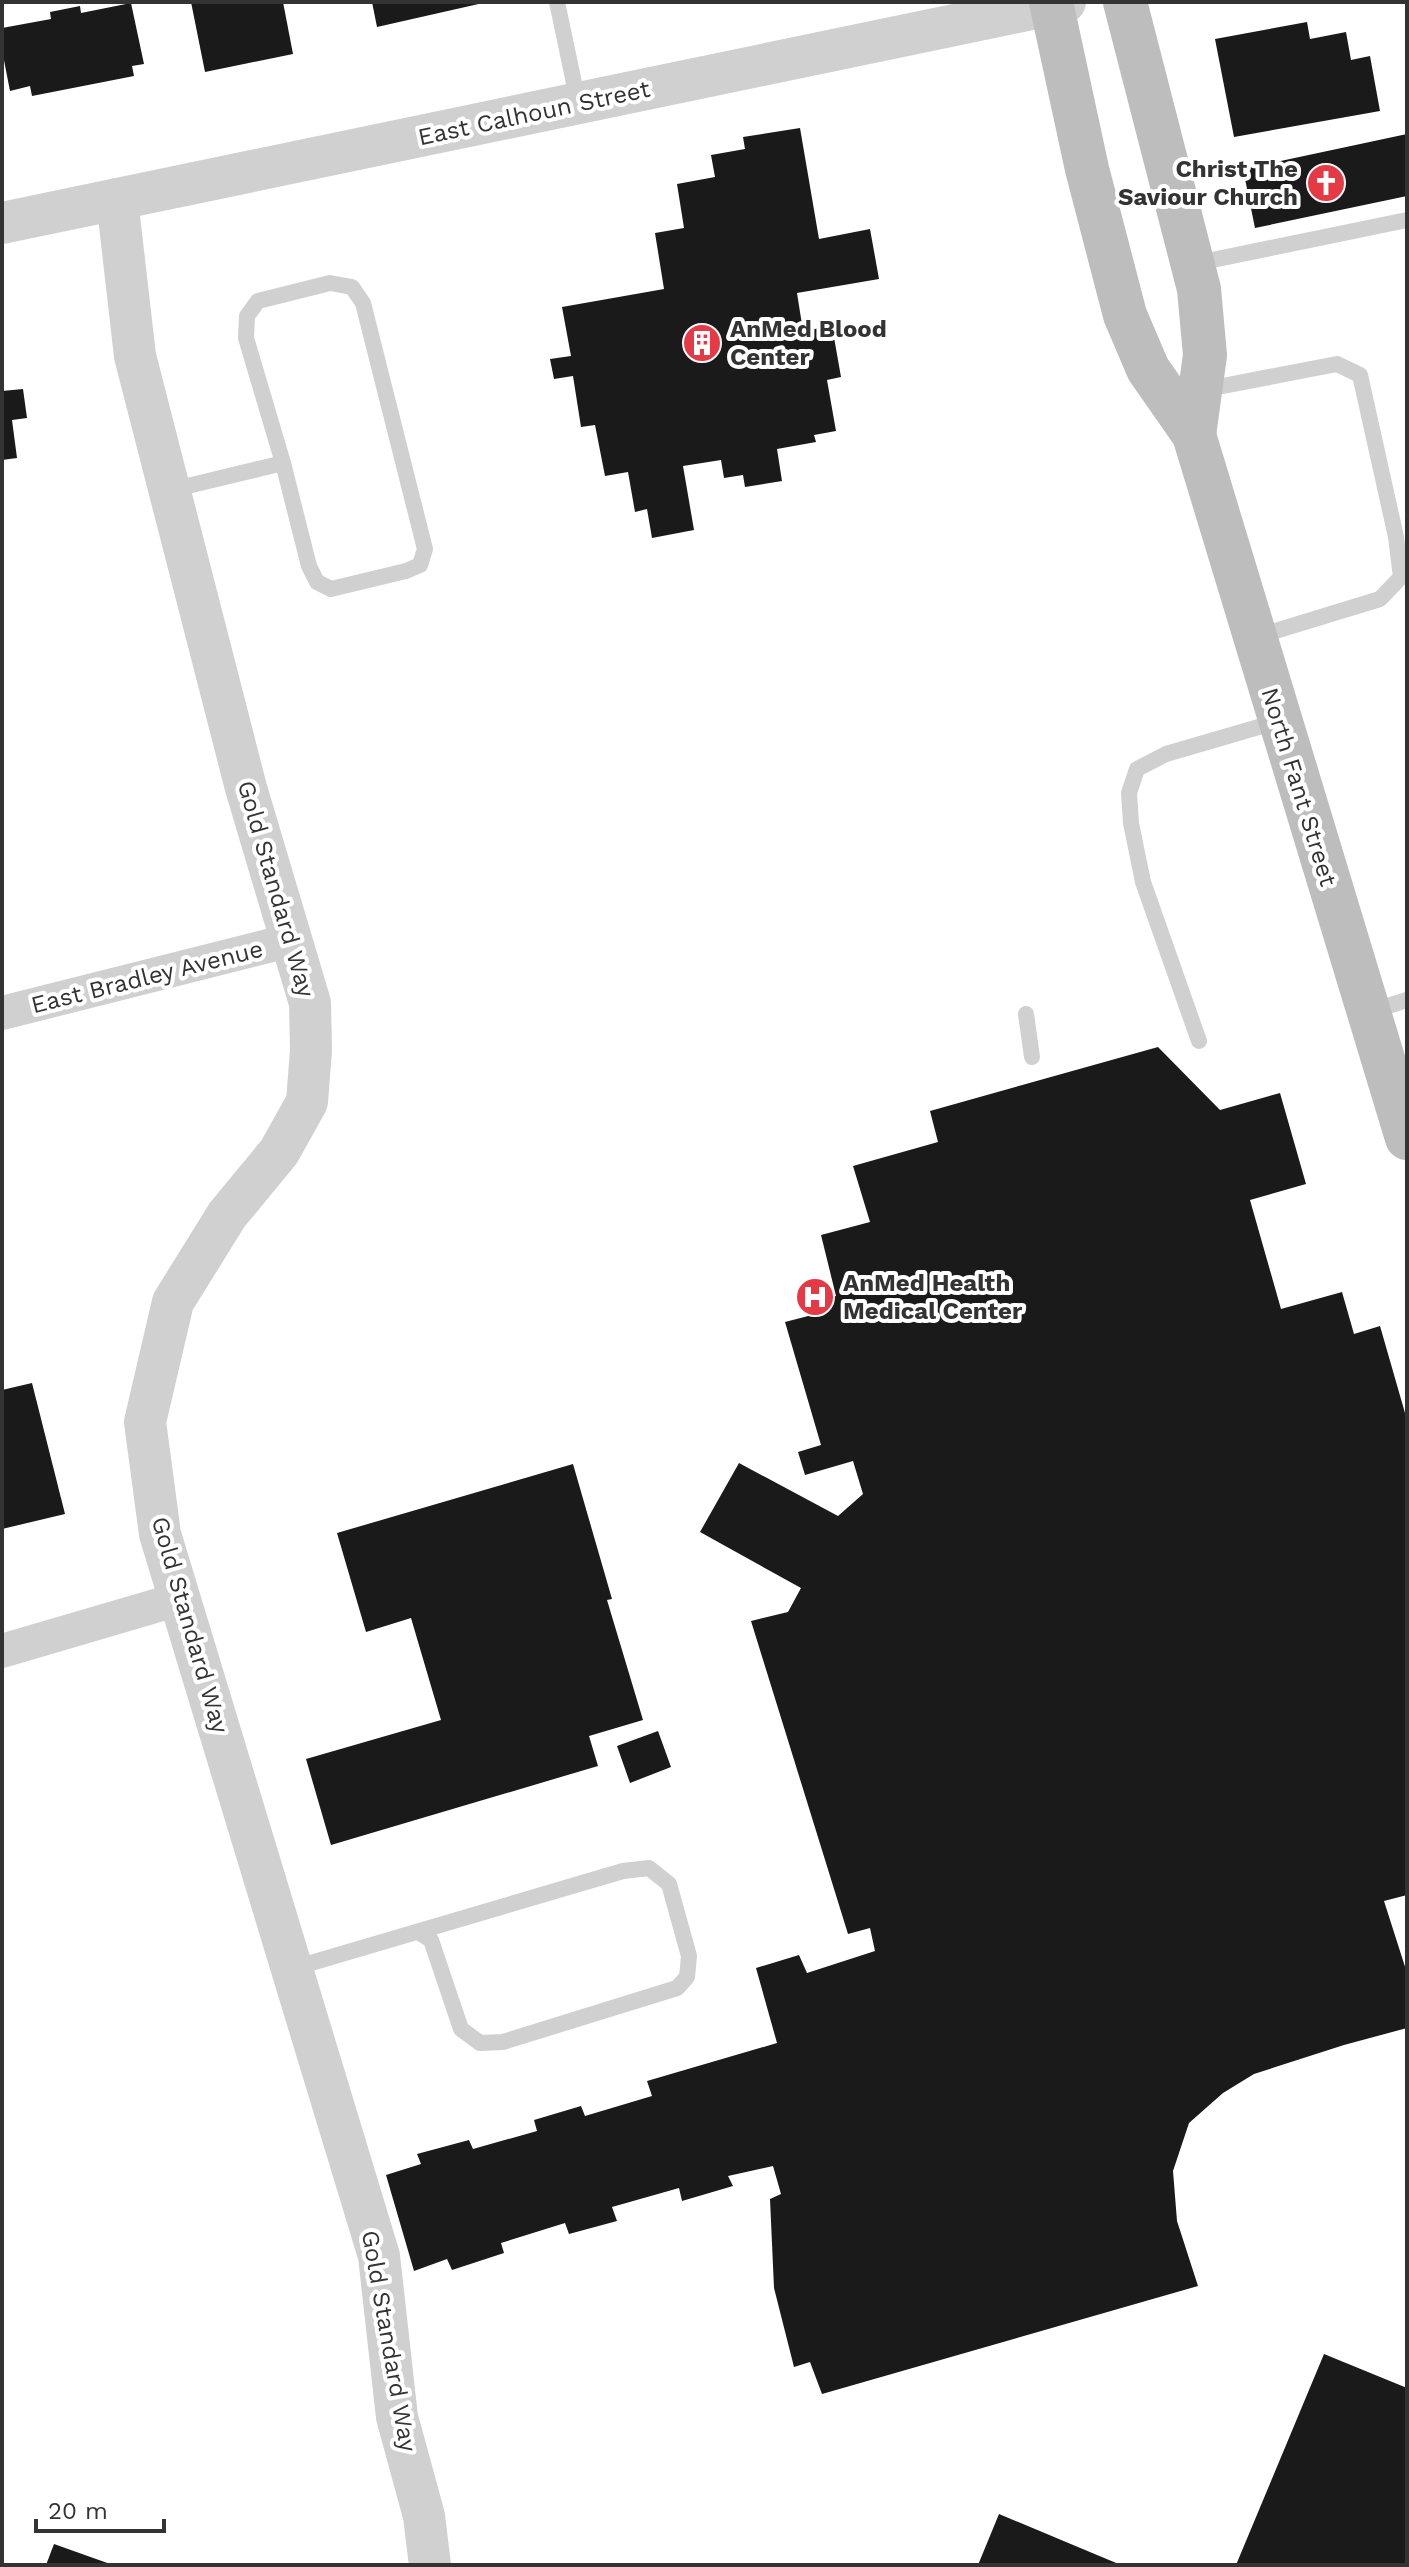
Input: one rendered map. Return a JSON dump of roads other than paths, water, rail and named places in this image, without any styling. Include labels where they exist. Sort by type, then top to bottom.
[{"type":"main road","name":"North Fant Street","points":[[1125,2],[1199,289],[1205,355],[1194,435]]},
{"type":"main road","name":"North Fant Street","points":[[1056,3],[1087,169],[1125,315],[1148,369],[1194,435],[1280,721],[1387,1006],[1407,1138]]},
{"type":"street","name":"East Calhoun Street","points":[[2,223],[1056,3]]},
{"type":"street","name":"Gold Standard Way","points":[[117,199],[135,356],[246,788],[310,1003],[311,1050],[307,1102],[279,1152],[227,1215],[173,1302],[145,1422],[160,1534],[379,2256],[397,2417],[424,2516],[430,2565]]},
{"type":"street","name":"East Bradley Avenue","points":[[2,1013],[292,940]]},
{"type":"street","points":[[2,1651],[179,1599]]},
{"type":"lane","points":[[557,2],[579,104]]},
{"type":"lane","points":[[1192,264],[1407,220]]},
{"type":"lane","points":[[330,283],[352,287],[363,303],[422,530],[425,549],[420,565],[347,587],[331,589],[317,582],[309,566],[283,463],[246,338],[247,316],[258,301],[330,283]]},
{"type":"lane","points":[[1200,390],[1337,364],[1360,375],[1396,537],[1401,577],[1380,599],[1255,638]]},
{"type":"lane","points":[[170,491],[283,463]]},
{"type":"lane","points":[[1199,1041],[1143,882],[1131,823],[1129,793],[1137,769],[1166,754],[1280,721]]},
{"type":"lane","points":[[1026,1014],[1032,1057]]},
{"type":"lane","points":[[292,1969],[623,1871],[649,1868],[669,1884],[689,1956],[687,1977],[677,1988],[503,2042],[480,2043],[461,2029],[431,1940],[418,1932]]},
{"type":"place","name":"Christ The Saviour Church","points":[[1326,183]]},
{"type":"place","name":"AnMed Blood Center","points":[[702,343]]},
{"type":"place","name":"AnMed Health Medical Center","points":[[815,1297]]}]
